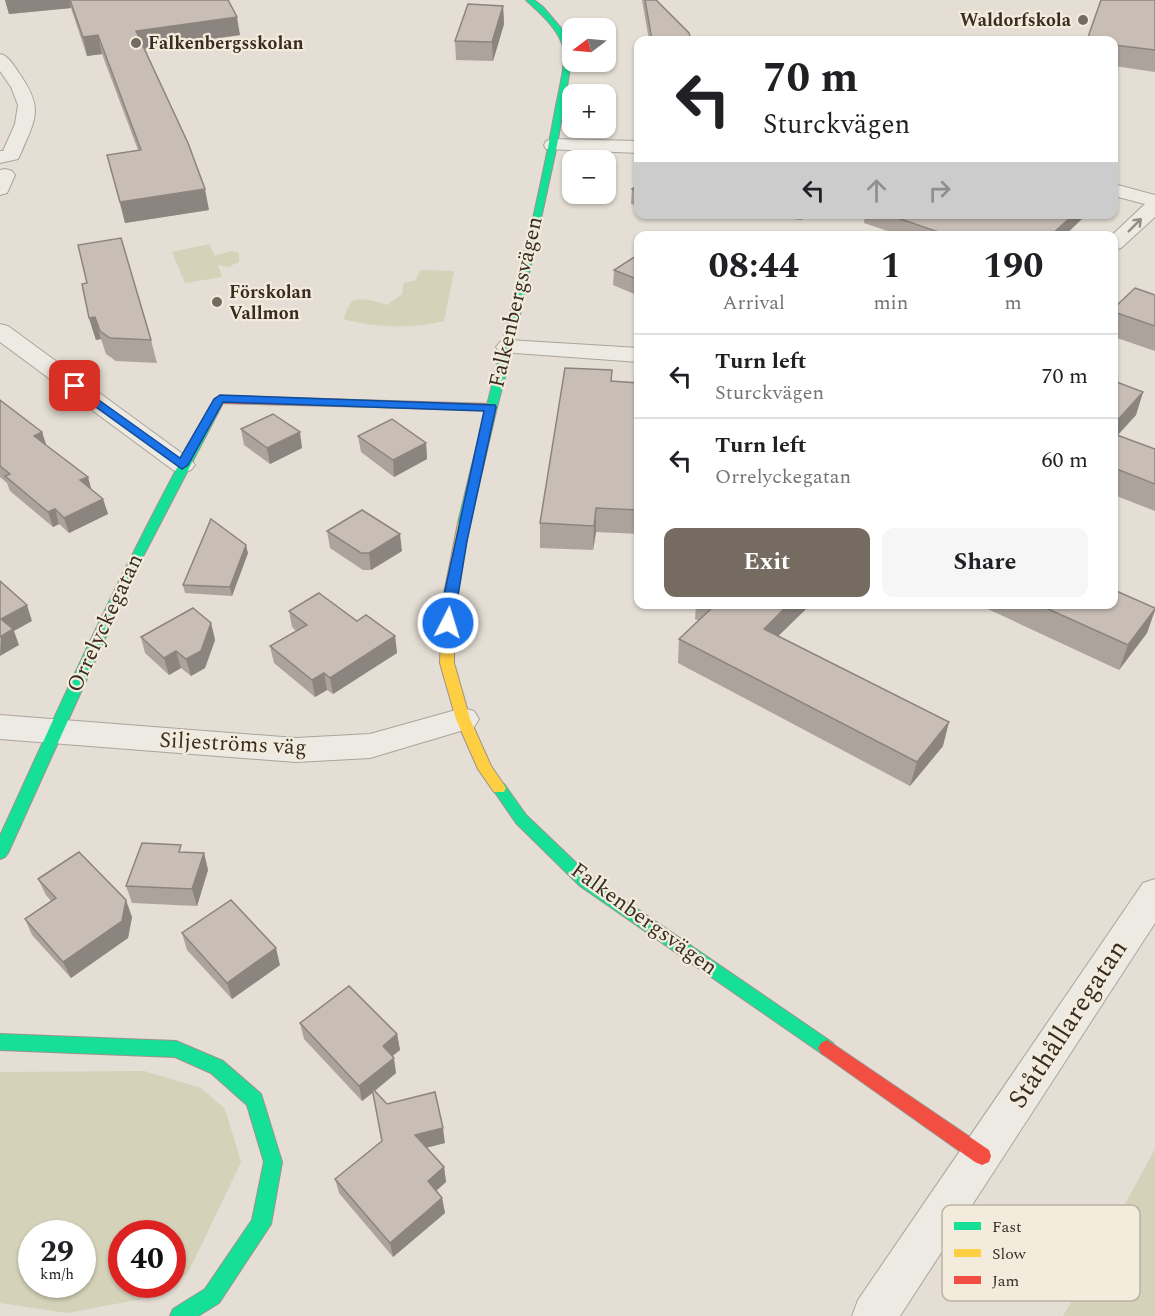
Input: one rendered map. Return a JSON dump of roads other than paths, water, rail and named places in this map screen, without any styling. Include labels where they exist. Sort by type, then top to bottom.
[{"type":"street","name":"Falkenbergsvägen","points":[[529,0],[541,8],[561,33],[568,51],[553,145],[508,347],[491,407],[448,604],[447,663],[463,719],[485,769],[521,819],[586,882],[982,1156]]},
{"type":"street","points":[[0,59],[26,95],[29,113],[4,169]]},
{"type":"street","points":[[553,145],[634,147]]},
{"type":"street","points":[[1118,191],[1155,201]]},
{"type":"street","points":[[1118,240],[1155,206]]},
{"type":"street","points":[[0,331],[182,465]]},
{"type":"street","points":[[508,347],[634,355]]},
{"type":"street","name":"Orrelyckegatan","points":[[0,853],[124,579],[182,465],[220,399],[491,407]]},
{"type":"street","name":"Siljeströms väg","points":[[0,727],[296,750],[370,746],[463,719]]},
{"type":"street","name":"Ståthållaregatan","points":[[949,1205],[1155,892]]},
{"type":"street","points":[[0,1042],[176,1049],[217,1067],[255,1100],[273,1162],[261,1224],[212,1296],[180,1316]]},
{"type":"street","name":"Ståthållaregatan","points":[[874,1316],[942,1215]]},
{"type":"place","name":"Waldorfskola","points":[[1083,20]]},
{"type":"place","name":"Falkenbergsskolan","points":[[136,43]]},
{"type":"place","name":"Förskolan Vallmon","points":[[217,302]]}]
